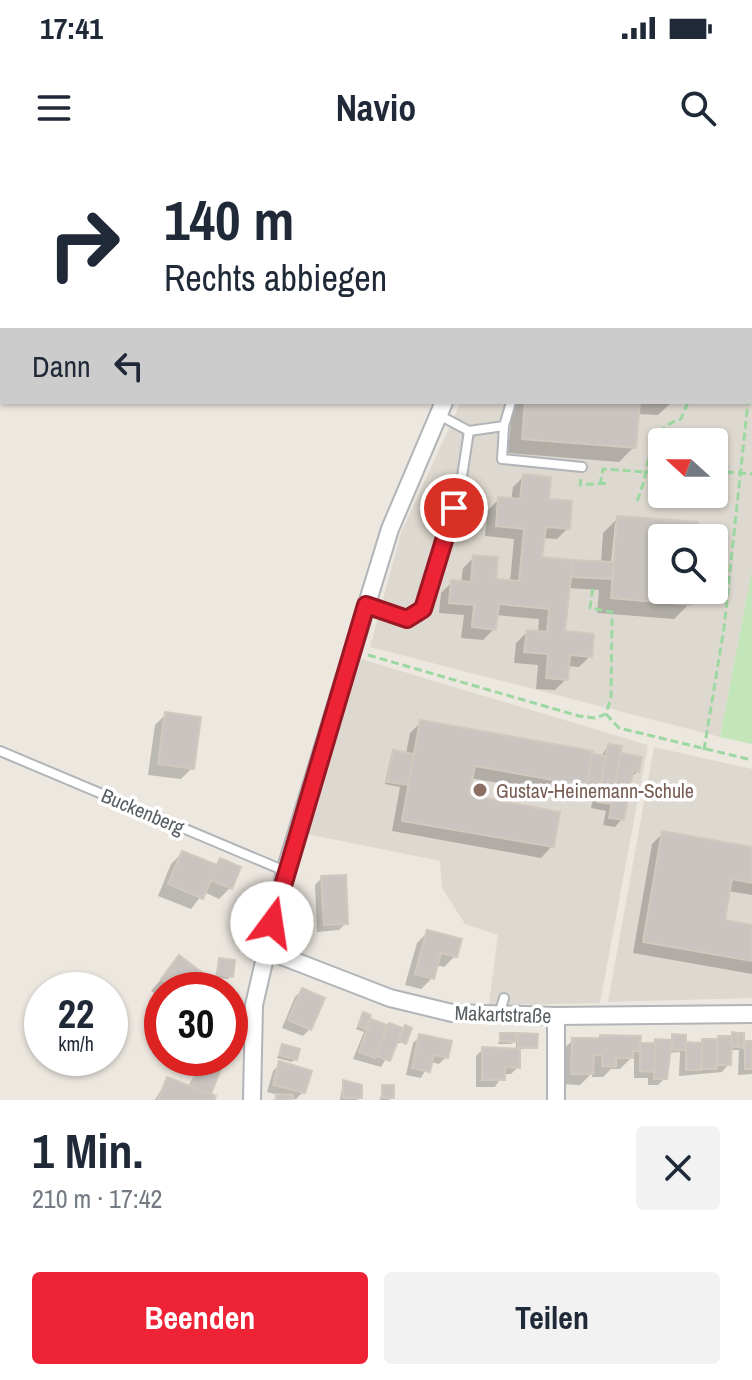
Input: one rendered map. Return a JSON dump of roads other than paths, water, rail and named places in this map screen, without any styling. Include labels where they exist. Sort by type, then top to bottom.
[{"type":"street","points":[[252,1100],[254,1005],[285,871],[390,529],[441,408]]},
{"type":"street","name":"Makartstraße","points":[[266,950],[417,1007],[498,1016],[752,1014]]},
{"type":"street","points":[[556,1016],[556,1100]]},
{"type":"lane","points":[[510,404],[504,426],[502,459],[582,467]]},
{"type":"lane","points":[[441,408],[469,431],[504,426]]},
{"type":"lane","points":[[366,605],[407,619],[423,609],[461,483],[469,431]]},
{"type":"lane","name":"Buckenberg","points":[[0,751],[285,871]]},
{"type":"lane","points":[[498,1016],[504,998]]},
{"type":"place","name":"Gustav-Heinemann-Schule","points":[[480,790]]}]
